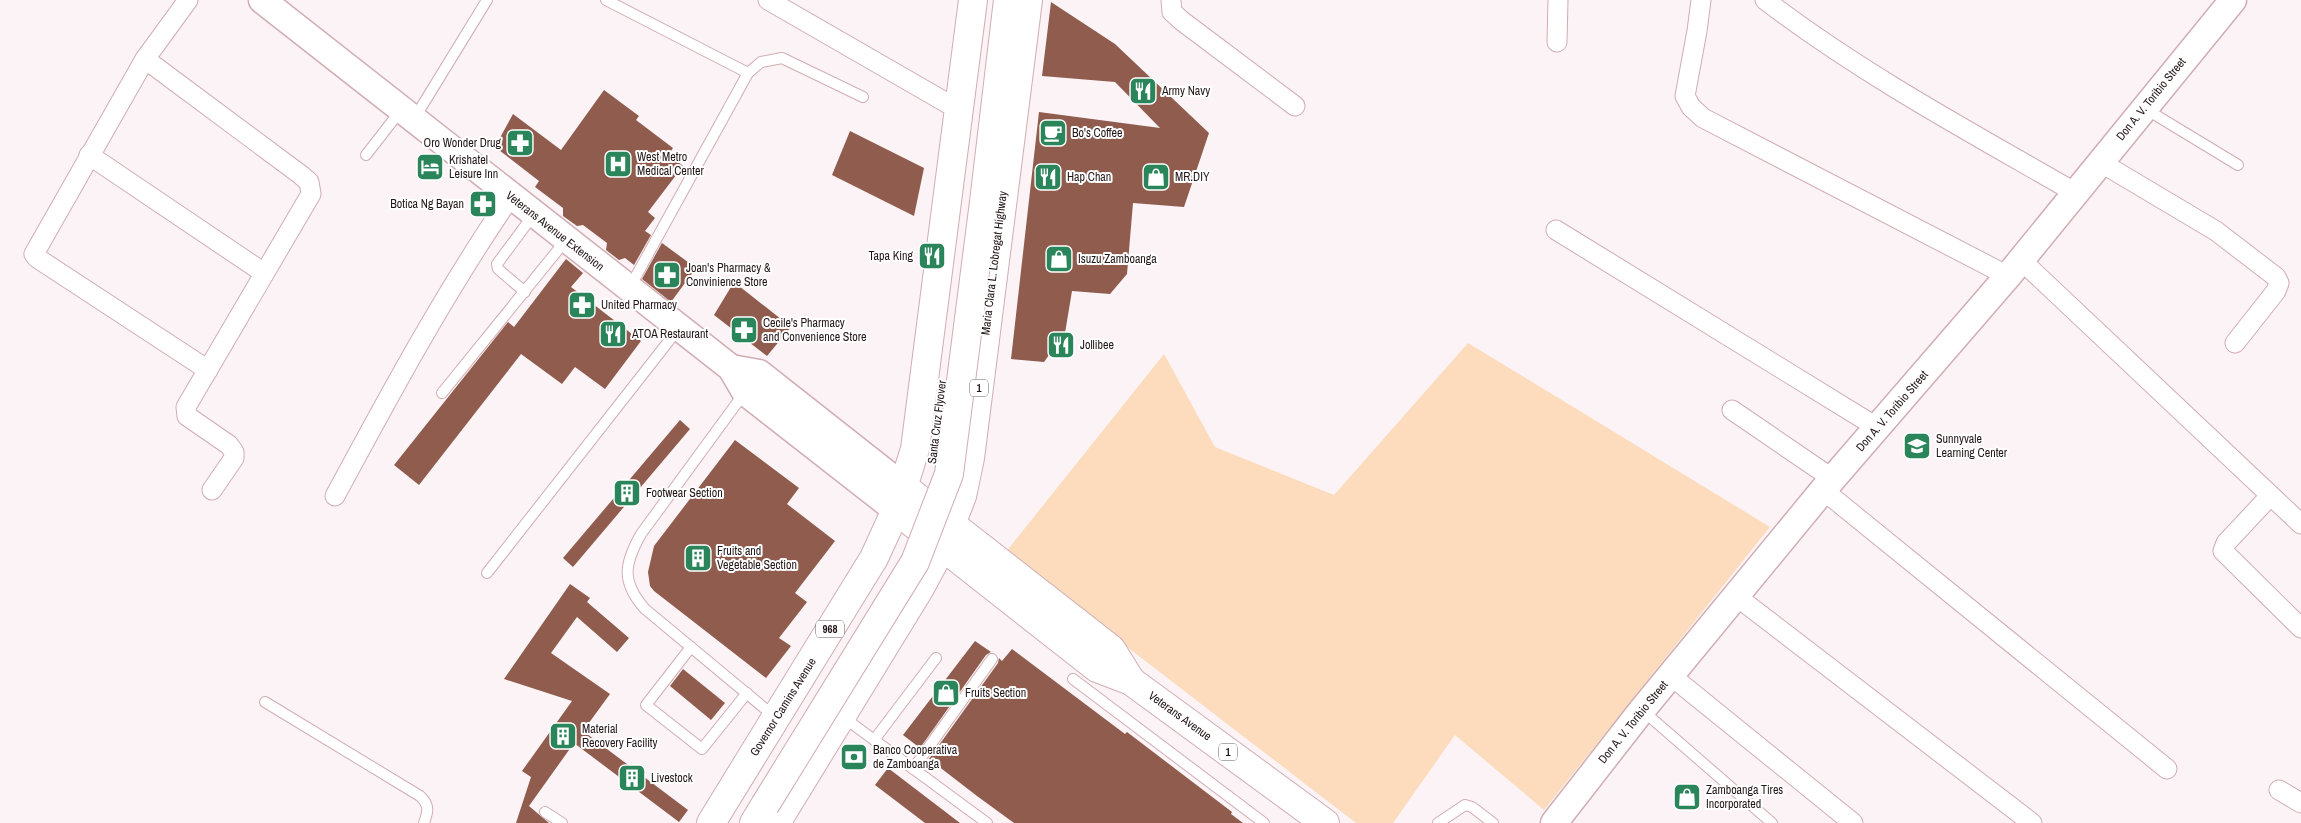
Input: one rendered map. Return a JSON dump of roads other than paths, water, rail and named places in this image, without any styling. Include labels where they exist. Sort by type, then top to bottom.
[{"type":"main road","points":[[901,499],[915,449],[919,423],[973,0]]},
{"type":"main road","name":"Santa Cruz Flyover","points":[[733,823],[761,811],[915,562],[949,474],[991,0]]},
{"type":"main road","name":"Santa Cruz Flyover","points":[[974,201],[1008,0]]},
{"type":"main road","name":"Maria Clara L. Lobregat Highway","points":[[947,536],[967,479],[1028,0]]},
{"type":"main road","points":[[942,243],[996,250]]},
{"type":"main road","points":[[930,333],[984,340]]},
{"type":"main road","points":[[919,423],[974,430]]},
{"type":"main road","name":"1","points":[[901,499],[947,536]]},
{"type":"main road","name":"Governor Camins Avenue","points":[[711,823],[874,558],[901,499]]},
{"type":"main road","points":[[761,811],[806,774],[905,612],[947,536]]},
{"type":"main road","name":"Veterans Avenue","points":[[947,536],[1097,668],[1131,681],[1325,823]]},
{"type":"main road","points":[[858,584],[905,612]]},
{"type":"main road","points":[[809,664],[856,693]]},
{"type":"main road","points":[[759,745],[806,774]]},
{"type":"street","points":[[188,0],[145,59],[34,254],[37,258],[208,370]]},
{"type":"street","name":"Veterans Avenue Extension","points":[[262,0],[901,499]]},
{"type":"street","points":[[768,0],[959,110]]},
{"type":"street","points":[[1171,0],[1172,12],[1182,21],[1294,106]]},
{"type":"street","points":[[1557,42],[1558,0]]},
{"type":"street","points":[[1701,0],[1685,96],[1691,107],[1703,118],[2014,268],[2301,524]]},
{"type":"street","points":[[1765,0],[1833,49],[1926,106],[2076,193]]},
{"type":"street","name":"Don A. V. Toribio Street","points":[[1554,823],[1670,675],[1828,484],[2014,268],[2233,0]]},
{"type":"street","points":[[145,59],[309,182],[311,194],[185,412],[187,416],[229,446],[234,452],[234,458],[212,490]]},
{"type":"street","points":[[89,156],[264,273]]},
{"type":"street","points":[[2100,162],[2216,231],[2276,277],[2279,283],[2276,291],[2235,343]]},
{"type":"street","points":[[334,496],[465,264],[512,196]]},
{"type":"street","points":[[1556,230],[1878,428]]},
{"type":"street","points":[[1732,410],[1828,484],[2167,768]]},
{"type":"street","points":[[2270,496],[2226,542],[2223,551],[2301,628]]},
{"type":"street","points":[[1736,596],[2032,823]]},
{"type":"street","points":[[1670,675],[1853,823]]},
{"type":"street","points":[[2279,790],[2301,803]]},
{"type":"lane","points":[[366,155],[407,115],[487,0]]},
{"type":"lane","points":[[606,0],[748,72]]},
{"type":"lane","points":[[629,288],[748,72],[761,62],[782,58],[864,97]]},
{"type":"lane","points":[[2144,108],[2238,165]]},
{"type":"lane","points":[[525,292],[498,269],[497,264],[534,214]]},
{"type":"lane","points":[[442,393],[567,240]]},
{"type":"lane","points":[[487,573],[680,328]]},
{"type":"lane","points":[[752,382],[641,534],[634,547],[627,571],[628,583],[635,598],[645,609],[776,718]]},
{"type":"lane","points":[[691,647],[646,705],[702,750],[746,693]]},
{"type":"lane","points":[[874,740],[936,658]]},
{"type":"lane","points":[[913,769],[992,659]]},
{"type":"lane","points":[[1072,679],[1264,823]]},
{"type":"lane","points":[[265,702],[420,796],[426,802],[428,810],[424,823]]},
{"type":"lane","points":[[1642,710],[1772,823]]},
{"type":"lane","points":[[841,716],[987,823]]},
{"type":"lane","points":[[1438,823],[1465,806],[1472,807],[1493,823]]},
{"type":"lane","points":[[544,812],[562,823]]},
{"type":"place","name":"Army Navy","points":[[1143,91]]},
{"type":"place","name":"Bo's Coffee","points":[[1053,133]]},
{"type":"place","name":"Oro Wonder Drug","points":[[520,143]]},
{"type":"place","name":"West Metro Medical Center","points":[[618,164]]},
{"type":"place","name":"Krishatel Leisure Inn","points":[[430,167]]},
{"type":"place","name":"Hap Chan","points":[[1048,177]]},
{"type":"place","name":"MR.DIY","points":[[1156,177]]},
{"type":"place","name":"Botica Ng Bayan","points":[[483,204]]},
{"type":"place","name":"Tapa King","points":[[932,256]]},
{"type":"place","name":"Isuzu Zamboanga","points":[[1059,259]]},
{"type":"place","name":"Joan's Pharmacy & Convinience Store","points":[[667,275]]},
{"type":"place","name":"United Pharmacy","points":[[582,305]]},
{"type":"place","name":"Cecile's Pharmacy and Convenience Store","points":[[744,330]]},
{"type":"place","name":"ATOA Restaurant","points":[[613,334]]},
{"type":"place","name":"Jollibee","points":[[1061,345]]},
{"type":"place","name":"Sunnyvale Learning Center","points":[[1917,446]]},
{"type":"place","name":"Footwear Section","points":[[627,493]]},
{"type":"place","name":"Fruits and Vegetable Section","points":[[698,558]]},
{"type":"place","name":"Fruits Section","points":[[946,693]]},
{"type":"place","name":"Material Recovery Facility","points":[[563,736]]},
{"type":"place","name":"Banco Cooperativa de Zamboanga","points":[[854,757]]},
{"type":"place","name":"Livestock","points":[[632,778]]},
{"type":"place","name":"Zamboanga Tires Incorporated","points":[[1687,797]]}]
